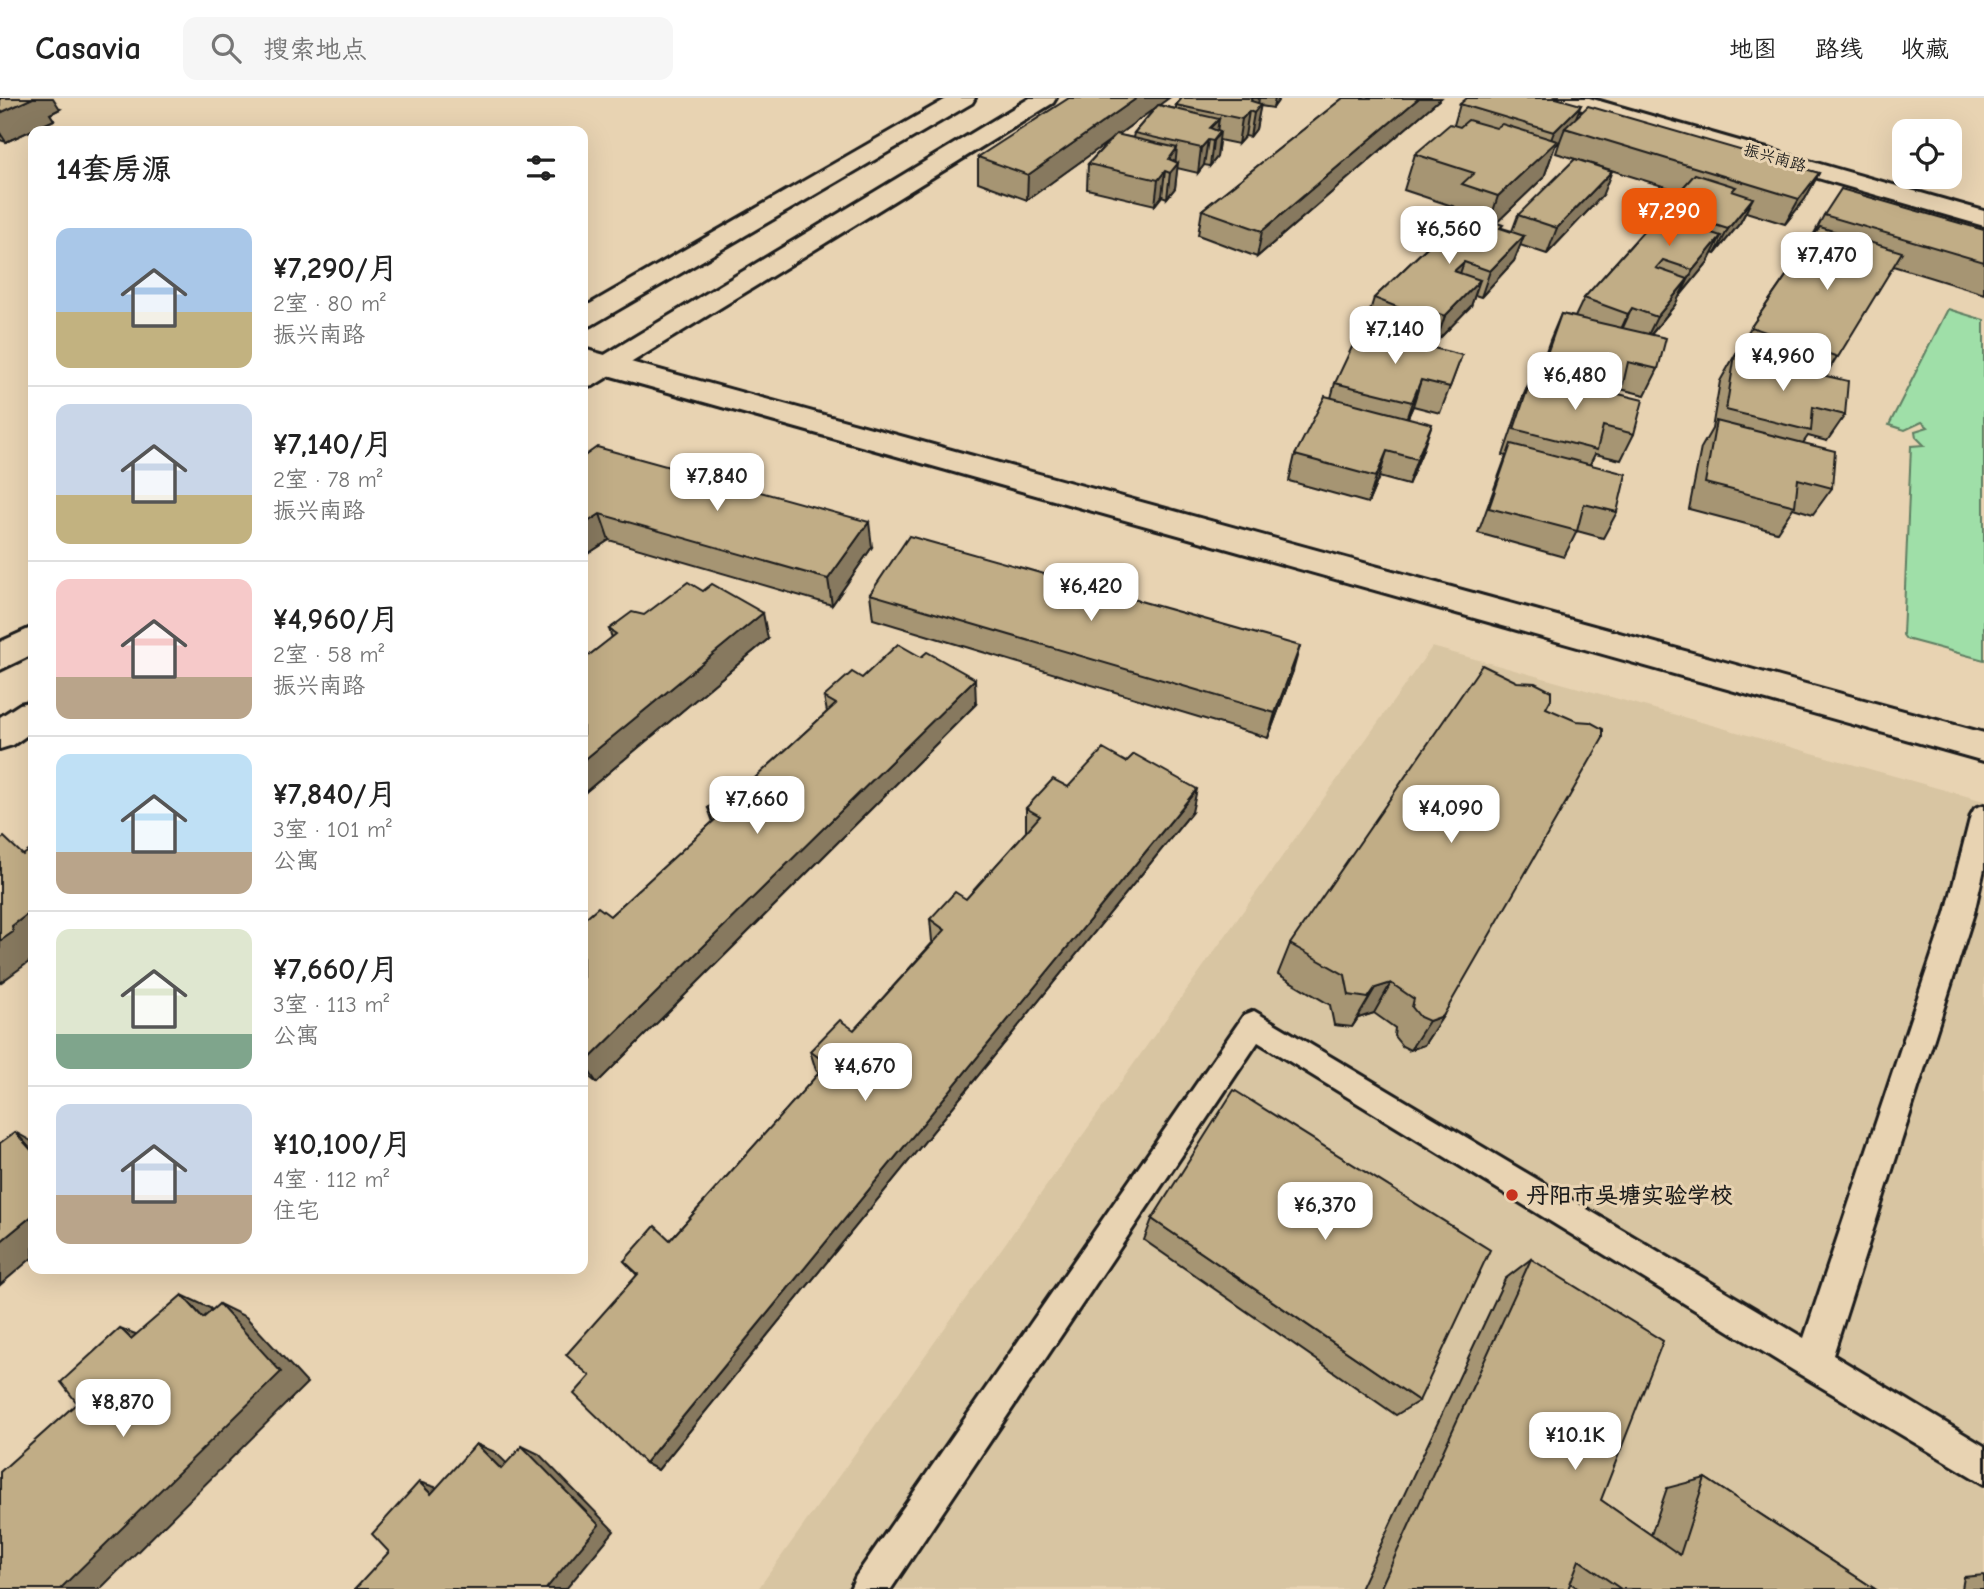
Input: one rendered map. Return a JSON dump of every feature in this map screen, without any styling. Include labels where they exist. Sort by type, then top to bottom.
[{"type":"street","points":[[588,316],[964,98]]},
{"type":"street","points":[[591,368],[1045,98]]},
{"type":"street","name":"振兴南路","points":[[1566,98],[1984,219]]},
{"type":"street","name":"振兴南路","points":[[1623,98],[1984,201]]},
{"type":"street","points":[[591,368],[1984,747]]},
{"type":"street","points":[[0,658],[28,642]]},
{"type":"street","points":[[0,734],[28,717]]},
{"type":"lane","points":[[1813,1363],[1960,913],[1982,833]]},
{"type":"lane","points":[[869,1589],[1254,1024],[1984,1466]]},
{"type":"shaded area","name":"丹阳市吴塘实验学校","points":[[1432,647],[1984,801],[1984,1589],[758,1589]]},
{"type":"green space","points":[[1948,309],[1984,320],[1984,660],[1906,639],[1903,635],[1911,446],[1924,445],[1916,437],[1915,431],[1928,427],[1922,422],[1905,430],[1889,425]]},
{"type":"building","points":[[0,98],[33,98],[0,113]]},
{"type":"building","points":[[1069,98],[1137,98],[1028,175],[978,157]]},
{"type":"building","points":[[1182,98],[1253,98],[1251,101],[1261,104],[1254,113],[1249,111],[1242,119],[1176,105]]},
{"type":"building","points":[[1343,98],[1419,98],[1262,231],[1202,210]]},
{"type":"building","points":[[1467,98],[1556,98],[1581,105],[1554,132],[1460,104]]},
{"type":"building","points":[[1158,105],[1219,119],[1210,128],[1220,132],[1213,141],[1208,140],[1201,148],[1134,133]]},
{"type":"building","points":[[1588,106],[1819,173],[1799,199],[1565,128]]},
{"type":"building","points":[[1468,120],[1496,128],[1502,124],[1557,141],[1498,196],[1462,184],[1474,173],[1415,154],[1450,124],[1460,127]]},
{"type":"building","points":[[1116,134],[1177,148],[1169,159],[1178,163],[1170,173],[1165,171],[1158,180],[1088,164]]},
{"type":"building","points":[[1575,159],[1612,171],[1557,228],[1518,215]]},
{"type":"building","points":[[1695,174],[1736,187],[1732,191],[1753,198],[1728,229],[1699,220],[1693,227],[1721,236],[1693,270],[1663,260],[1656,268],[1688,279],[1657,317],[1632,308],[1628,314],[1584,298]]},
{"type":"building","points":[[1841,189],[1984,230],[1984,262],[1824,215]]},
{"type":"building","points":[[1464,212],[1503,225],[1500,228],[1524,236],[1490,271],[1464,262],[1454,271],[1480,280],[1445,316],[1418,307],[1412,313],[1374,298]]},
{"type":"building","points":[[1820,227],[1902,252],[1838,357],[1751,327]]},
{"type":"building","points":[[1561,314],[1666,338],[1658,369],[1628,362],[1623,384],[1543,365]]},
{"type":"building","points":[[1360,330],[1462,355],[1450,387],[1421,380],[1412,402],[1335,383]]},
{"type":"building","points":[[1735,355],[1848,381],[1845,415],[1813,407],[1811,431],[1726,410]]},
{"type":"building","points":[[1533,373],[1643,400],[1634,434],[1603,426],[1597,450],[1514,429]]},
{"type":"building","points":[[1325,396],[1432,424],[1417,459],[1387,451],[1376,477],[1295,455]]},
{"type":"building","points":[[1716,421],[1835,451],[1832,488],[1798,479],[1795,506],[1705,483]]},
{"type":"building","points":[[1511,444],[1626,474],[1617,512],[1584,504],[1577,531],[1489,508]]},
{"type":"building","points":[[597,447],[869,522],[828,579],[600,514],[588,522],[588,453]]},
{"type":"building","points":[[909,536],[1300,646],[1275,713],[870,594]]},
{"type":"building","points":[[688,582],[703,591],[712,584],[763,613],[588,757],[588,656],[616,634],[609,629],[632,612],[644,615]]},
{"type":"building","points":[[898,644],[921,657],[927,652],[975,679],[588,1060],[588,916],[598,907],[610,916],[719,816],[708,808],[735,784],[743,789],[836,704],[824,697],[852,672],[862,678]]},
{"type":"building","points":[[1482,665],[1517,682],[1535,683],[1551,691],[1551,699],[1546,708],[1576,721],[1590,722],[1603,729],[1603,738],[1443,1016],[1429,1021],[1420,1017],[1412,1007],[1414,999],[1391,983],[1375,988],[1368,998],[1349,995],[1345,975],[1290,944]]},
{"type":"building","points":[[1103,749],[1126,762],[1134,754],[1197,789],[645,1463],[574,1394],[590,1376],[566,1355],[638,1274],[624,1261],[655,1226],[670,1240],[827,1064],[810,1051],[840,1020],[854,1030],[945,930],[930,919],[955,892],[966,899],[1040,816],[1026,808],[1053,779],[1068,787]]},
{"type":"building","points":[[4,837],[23,855],[28,851],[28,914],[12,926],[13,932],[0,941],[0,840]]},
{"type":"building","points":[[1234,1090],[1490,1250],[1419,1401],[1152,1219]]},
{"type":"building","points":[[15,1132],[28,1146],[28,1219],[0,1242],[0,1143]]},
{"type":"building","points":[[1531,1259],[1663,1341],[1601,1500],[1680,1555],[1705,1478],[1875,1589],[1621,1589],[1579,1560],[1568,1589],[1380,1589]]},
{"type":"building","points":[[182,1295],[203,1318],[219,1304],[281,1372],[60,1589],[0,1589],[0,1472],[77,1403],[61,1382],[120,1328],[131,1339]]},
{"type":"building","points":[[476,1444],[501,1469],[522,1446],[599,1525],[546,1589],[355,1589],[389,1552],[372,1534],[419,1482],[431,1494]]},
{"type":"place","name":"丹阳市吴塘实验学校","points":[[1512,1195]]}]
